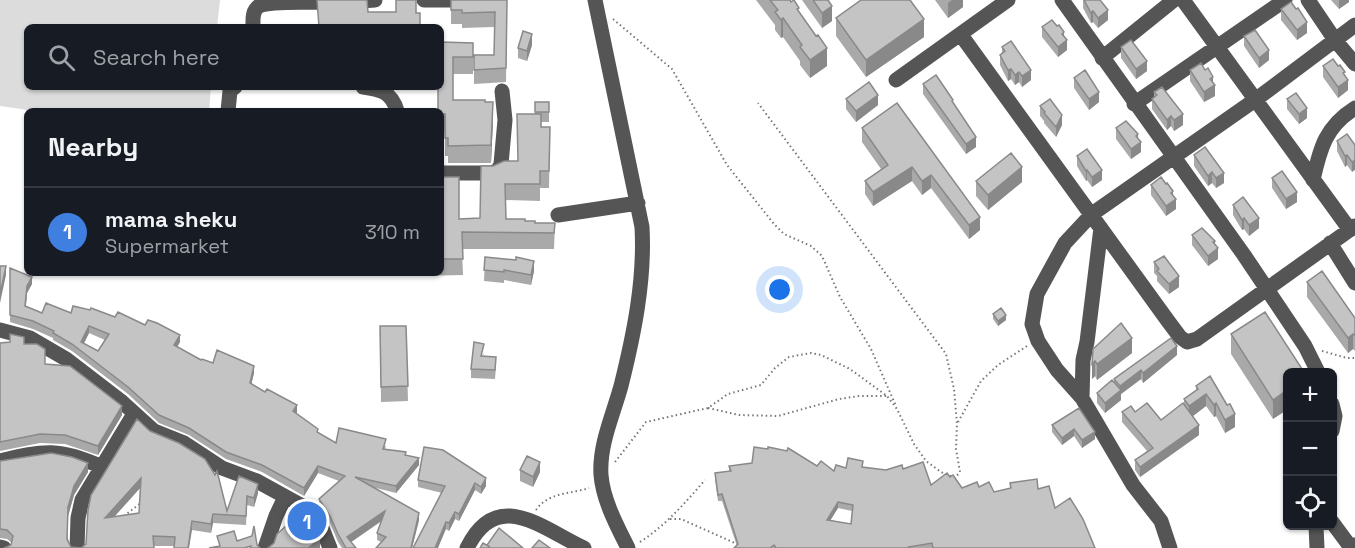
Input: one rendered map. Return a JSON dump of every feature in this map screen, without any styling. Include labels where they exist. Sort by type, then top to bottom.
[{"type":"street","points":[[253,24],[253,13],[261,4],[273,1],[375,0]]},
{"type":"street","points":[[423,0],[454,0]]},
{"type":"street","points":[[595,0],[638,203],[643,248],[637,310],[625,367],[603,448],[602,480],[616,524],[631,546]]},
{"type":"street","points":[[896,80],[1008,0]]},
{"type":"street","points":[[1062,0],[1134,104],[1244,255],[1305,346],[1316,368]]},
{"type":"street","points":[[1102,58],[1173,0]]},
{"type":"street","points":[[961,34],[1168,321],[1180,337],[1187,342],[1197,339],[1352,228],[1313,180],[1183,0]]},
{"type":"street","points":[[1134,104],[1285,0]]},
{"type":"street","points":[[1308,0],[1335,40],[1355,64]]},
{"type":"street","points":[[1170,548],[1161,520],[1133,485],[1082,398],[1057,370],[1038,342],[1032,324],[1037,294],[1065,243],[1092,214],[1255,100],[1355,25]]},
{"type":"street","points":[[228,108],[231,90]]},
{"type":"street","points":[[375,90],[387,93],[393,99],[396,108]]},
{"type":"street","points":[[444,173],[492,173],[498,170],[501,164],[505,120],[502,91]]},
{"type":"street","points":[[1313,180],[1319,151],[1329,131],[1355,108]]},
{"type":"street","points":[[558,215],[638,203]]},
{"type":"street","points":[[1082,398],[1083,360],[1101,228]]},
{"type":"street","points":[[1330,243],[1355,283]]},
{"type":"street","points":[[0,330],[30,338],[66,359],[122,402],[154,431],[184,443],[222,468],[244,475],[306,508],[314,515],[330,548]]},
{"type":"street","points":[[77,548],[78,518],[82,500],[134,414]]},
{"type":"street","points":[[0,461],[32,453],[52,451],[70,454],[102,467]]},
{"type":"street","points":[[265,548],[285,497]]},
{"type":"street","points":[[467,548],[481,525],[501,515],[532,521],[584,548]]},
{"type":"street","points":[[1337,529],[1349,545],[1355,545]]},
{"type":"street","points":[[1317,530],[1317,548]]},
{"type":"path","points":[[610,16],[672,69],[728,165],[774,224],[784,234],[811,246],[822,256],[840,297],[872,349],[914,444],[926,461],[941,472],[955,478],[960,472],[956,449],[957,424],[954,389],[946,354],[758,104]]},
{"type":"path","points":[[957,424],[981,381],[998,365],[1029,345],[1038,342]]},
{"type":"path","points":[[1305,346],[1347,358],[1355,358]]},
{"type":"path","points":[[532,521],[538,506],[553,495],[574,493],[602,480],[646,422],[708,408],[728,394],[761,385],[775,368],[789,357],[810,353],[821,355],[850,369],[887,396],[897,409]]},
{"type":"path","points":[[708,408],[739,416],[778,416],[839,399],[887,396]]},
{"type":"path","points":[[631,546],[657,531],[705,480]]},
{"type":"path","points":[[124,516],[142,502]]},
{"type":"path","points":[[670,519],[681,519],[745,548]]},
{"type":"shaded area","points":[[0,0],[220,0],[217,24],[24,24],[24,90],[211,90],[209,108],[24,109],[0,106]]},
{"type":"building","points":[[317,0],[367,0],[368,12],[396,12],[396,0],[416,0],[416,13],[420,13],[420,24],[319,24]]},
{"type":"building","points":[[451,0],[507,0],[506,68],[474,70],[474,55],[494,55],[495,12],[462,13],[462,10],[451,10]]},
{"type":"building","points":[[770,0],[790,0],[791,2],[794,0],[799,8],[797,9],[827,48],[810,60],[783,18],[781,20],[775,12],[778,10]]},
{"type":"building","points":[[813,0],[828,0],[832,6],[822,13]]},
{"type":"building","points":[[861,0],[910,0],[924,19],[866,60],[836,18]]},
{"type":"building","points":[[1084,0],[1100,0],[1108,10],[1098,18],[1093,11],[1091,13]]},
{"type":"building","points":[[1291,2],[1307,22],[1297,30],[1281,9]]},
{"type":"building","points":[[1052,20],[1057,26],[1059,25],[1067,40],[1058,47],[1042,27]]},
{"type":"building","points":[[1255,30],[1269,50],[1259,58],[1244,36]]},
{"type":"building","points":[[523,31],[532,34],[527,51],[518,48]]},
{"type":"building","points":[[1131,40],[1147,61],[1136,69],[1121,47]]},
{"type":"building","points":[[1011,41],[1031,70],[1022,76],[1019,72],[1015,75],[1011,69],[1008,70],[1000,55],[1005,51],[1002,47]]},
{"type":"building","points":[[444,42],[473,43],[473,57],[453,57],[453,100],[493,102],[491,145],[448,146],[448,138],[445,138],[444,108],[438,108],[438,90],[444,90]]},
{"type":"building","points":[[1333,59],[1345,72],[1343,73],[1348,80],[1338,87],[1323,66]]},
{"type":"building","points":[[1201,63],[1205,70],[1208,68],[1213,77],[1210,79],[1215,85],[1204,92],[1190,70]]},
{"type":"building","points":[[1085,70],[1099,92],[1089,99],[1074,78]]},
{"type":"building","points":[[936,75],[976,137],[966,144],[923,84]]},
{"type":"building","points":[[869,82],[878,95],[856,111],[846,99]]},
{"type":"building","points":[[1162,87],[1183,114],[1174,120],[1171,116],[1167,120],[1152,99],[1157,95],[1154,92]]},
{"type":"building","points":[[1296,93],[1307,108],[1299,114],[1287,99]]},
{"type":"building","points":[[1050,99],[1062,115],[1056,127],[1040,106]]},
{"type":"building","points":[[535,102],[549,102],[549,112],[535,112]]},
{"type":"building","points":[[897,103],[980,217],[969,225],[931,175],[922,181],[912,167],[873,192],[865,181],[888,165],[862,128]]},
{"type":"building","points":[[517,114],[541,114],[541,127],[550,127],[549,171],[540,171],[540,184],[505,184],[506,219],[555,223],[554,233],[462,232],[463,259],[444,259],[444,177],[459,177],[459,219],[480,218],[481,166],[493,166],[504,161],[518,161]]},
{"type":"building","points":[[1126,121],[1138,134],[1136,136],[1141,142],[1131,149],[1116,128]]},
{"type":"building","points":[[1347,134],[1355,145],[1355,160],[1352,162],[1347,155],[1345,156],[1337,141]]},
{"type":"building","points":[[1205,147],[1224,173],[1216,178],[1212,172],[1208,176],[1194,155]]},
{"type":"building","points":[[1087,149],[1102,170],[1092,177],[1077,156]]},
{"type":"building","points":[[1011,153],[1022,167],[988,195],[976,181]]},
{"type":"building","points":[[1282,171],[1297,192],[1286,199],[1272,178]]},
{"type":"building","points":[[1161,177],[1173,191],[1171,193],[1176,199],[1166,206],[1151,185]]},
{"type":"building","points":[[1243,197],[1259,218],[1249,225],[1244,218],[1242,220],[1233,205]]},
{"type":"building","points":[[1202,228],[1215,241],[1213,242],[1218,248],[1208,256],[1192,235]]},
{"type":"building","points":[[1164,256],[1179,276],[1169,284],[1157,271],[1159,269],[1154,262]]},
{"type":"building","points":[[485,257],[516,260],[516,257],[534,261],[531,275],[504,270],[504,272],[484,270]]},
{"type":"building","points":[[0,266],[6,266],[0,294]]},
{"type":"building","points":[[10,268],[24,274],[24,276],[32,277],[27,286],[25,306],[42,313],[46,303],[71,313],[73,306],[90,310],[91,308],[115,317],[118,312],[145,325],[148,320],[157,323],[180,335],[174,345],[201,360],[213,363],[217,350],[254,366],[250,383],[297,405],[293,411],[318,429],[317,432],[336,443],[339,428],[386,439],[383,449],[406,452],[405,455],[419,458],[396,486],[355,477],[419,513],[411,548],[376,548],[386,537],[377,533],[385,511],[347,537],[356,548],[346,548],[319,499],[345,476],[318,466],[304,488],[262,465],[226,452],[189,428],[159,415],[128,387],[72,344],[53,333],[54,331],[33,321],[10,315]],"holes":[[[89,326],[109,334],[98,351],[81,342]]]},
{"type":"building","points":[[1322,271],[1355,318],[1355,336],[1353,334],[1348,338],[1307,282]]},
{"type":"building","points":[[1001,308],[1006,315],[998,321],[993,314]]},
{"type":"building","points":[[1265,312],[1301,368],[1283,368],[1283,393],[1273,400],[1231,334]]},
{"type":"building","points":[[1121,323],[1132,338],[1097,364],[1095,361],[1092,364],[1093,349]]},
{"type":"building","points":[[380,326],[406,326],[408,386],[381,387]]},
{"type":"building","points":[[10,334],[24,337],[24,344],[37,344],[45,349],[45,364],[70,366],[122,406],[98,446],[65,435],[40,434],[0,442],[0,343],[10,342]]},
{"type":"building","points":[[1171,338],[1177,346],[1143,373],[1141,370],[1120,386],[1114,379]]},
{"type":"building","points":[[474,342],[484,344],[481,356],[496,357],[495,370],[471,369]]},
{"type":"building","points":[[1210,376],[1235,414],[1225,420],[1216,403],[1214,405],[1206,394],[1189,406],[1184,399]]},
{"type":"building","points":[[1112,380],[1121,390],[1105,403],[1097,393]]},
{"type":"building","points":[[1147,403],[1161,420],[1183,403],[1199,425],[1140,467],[1135,460],[1153,448],[1122,412],[1131,406],[1135,412]]},
{"type":"building","points":[[1079,408],[1095,432],[1082,440],[1074,429],[1062,438],[1052,425]]},
{"type":"building","points":[[137,419],[150,431],[179,443],[205,459],[215,475],[217,471],[227,511],[239,476],[258,484],[254,498],[247,496],[246,516],[213,514],[211,524],[192,521],[188,548],[174,548],[175,537],[153,536],[154,548],[81,548],[86,544],[91,495]],"holes":[[[141,478],[139,513],[105,518]]]},
{"type":"building","points":[[424,447],[443,450],[486,478],[481,487],[475,483],[459,514],[455,512],[449,523],[446,522],[435,548],[413,548],[445,486],[418,480]]},
{"type":"building","points":[[754,447],[787,451],[788,448],[817,466],[821,461],[834,471],[836,465],[846,468],[848,458],[863,461],[862,467],[886,470],[902,465],[903,469],[923,462],[931,485],[947,473],[950,477],[953,475],[962,488],[977,482],[979,487],[989,482],[994,492],[1011,488],[1010,483],[1037,479],[1038,489],[1049,486],[1055,508],[1070,498],[1083,519],[1095,548],[933,548],[932,543],[910,548],[776,548],[774,545],[770,548],[734,548],[738,544],[722,494],[718,495],[715,473],[731,471],[729,466],[752,463]],"holes":[[[838,502],[853,505],[851,524],[827,520]]]},
{"type":"building","points":[[51,453],[88,463],[74,486],[68,507],[67,539],[71,547],[81,548],[4,548],[11,545],[13,536],[7,530],[0,529],[0,461]]},
{"type":"building","points":[[527,456],[540,462],[533,477],[520,470]]},
{"type":"building","points":[[304,510],[320,539],[308,548],[268,548],[274,543],[277,534]]},
{"type":"building","points":[[254,526],[257,545],[260,548],[250,548],[251,546],[209,548],[220,546],[217,536],[234,531],[237,541],[252,536]]},
{"type":"building","points":[[499,528],[523,548],[480,548],[483,543],[490,547],[487,545]]},
{"type":"building","points":[[539,540],[550,548],[532,548]]},
{"type":"place","name":"mama sheku","points":[[307,521]]}]
